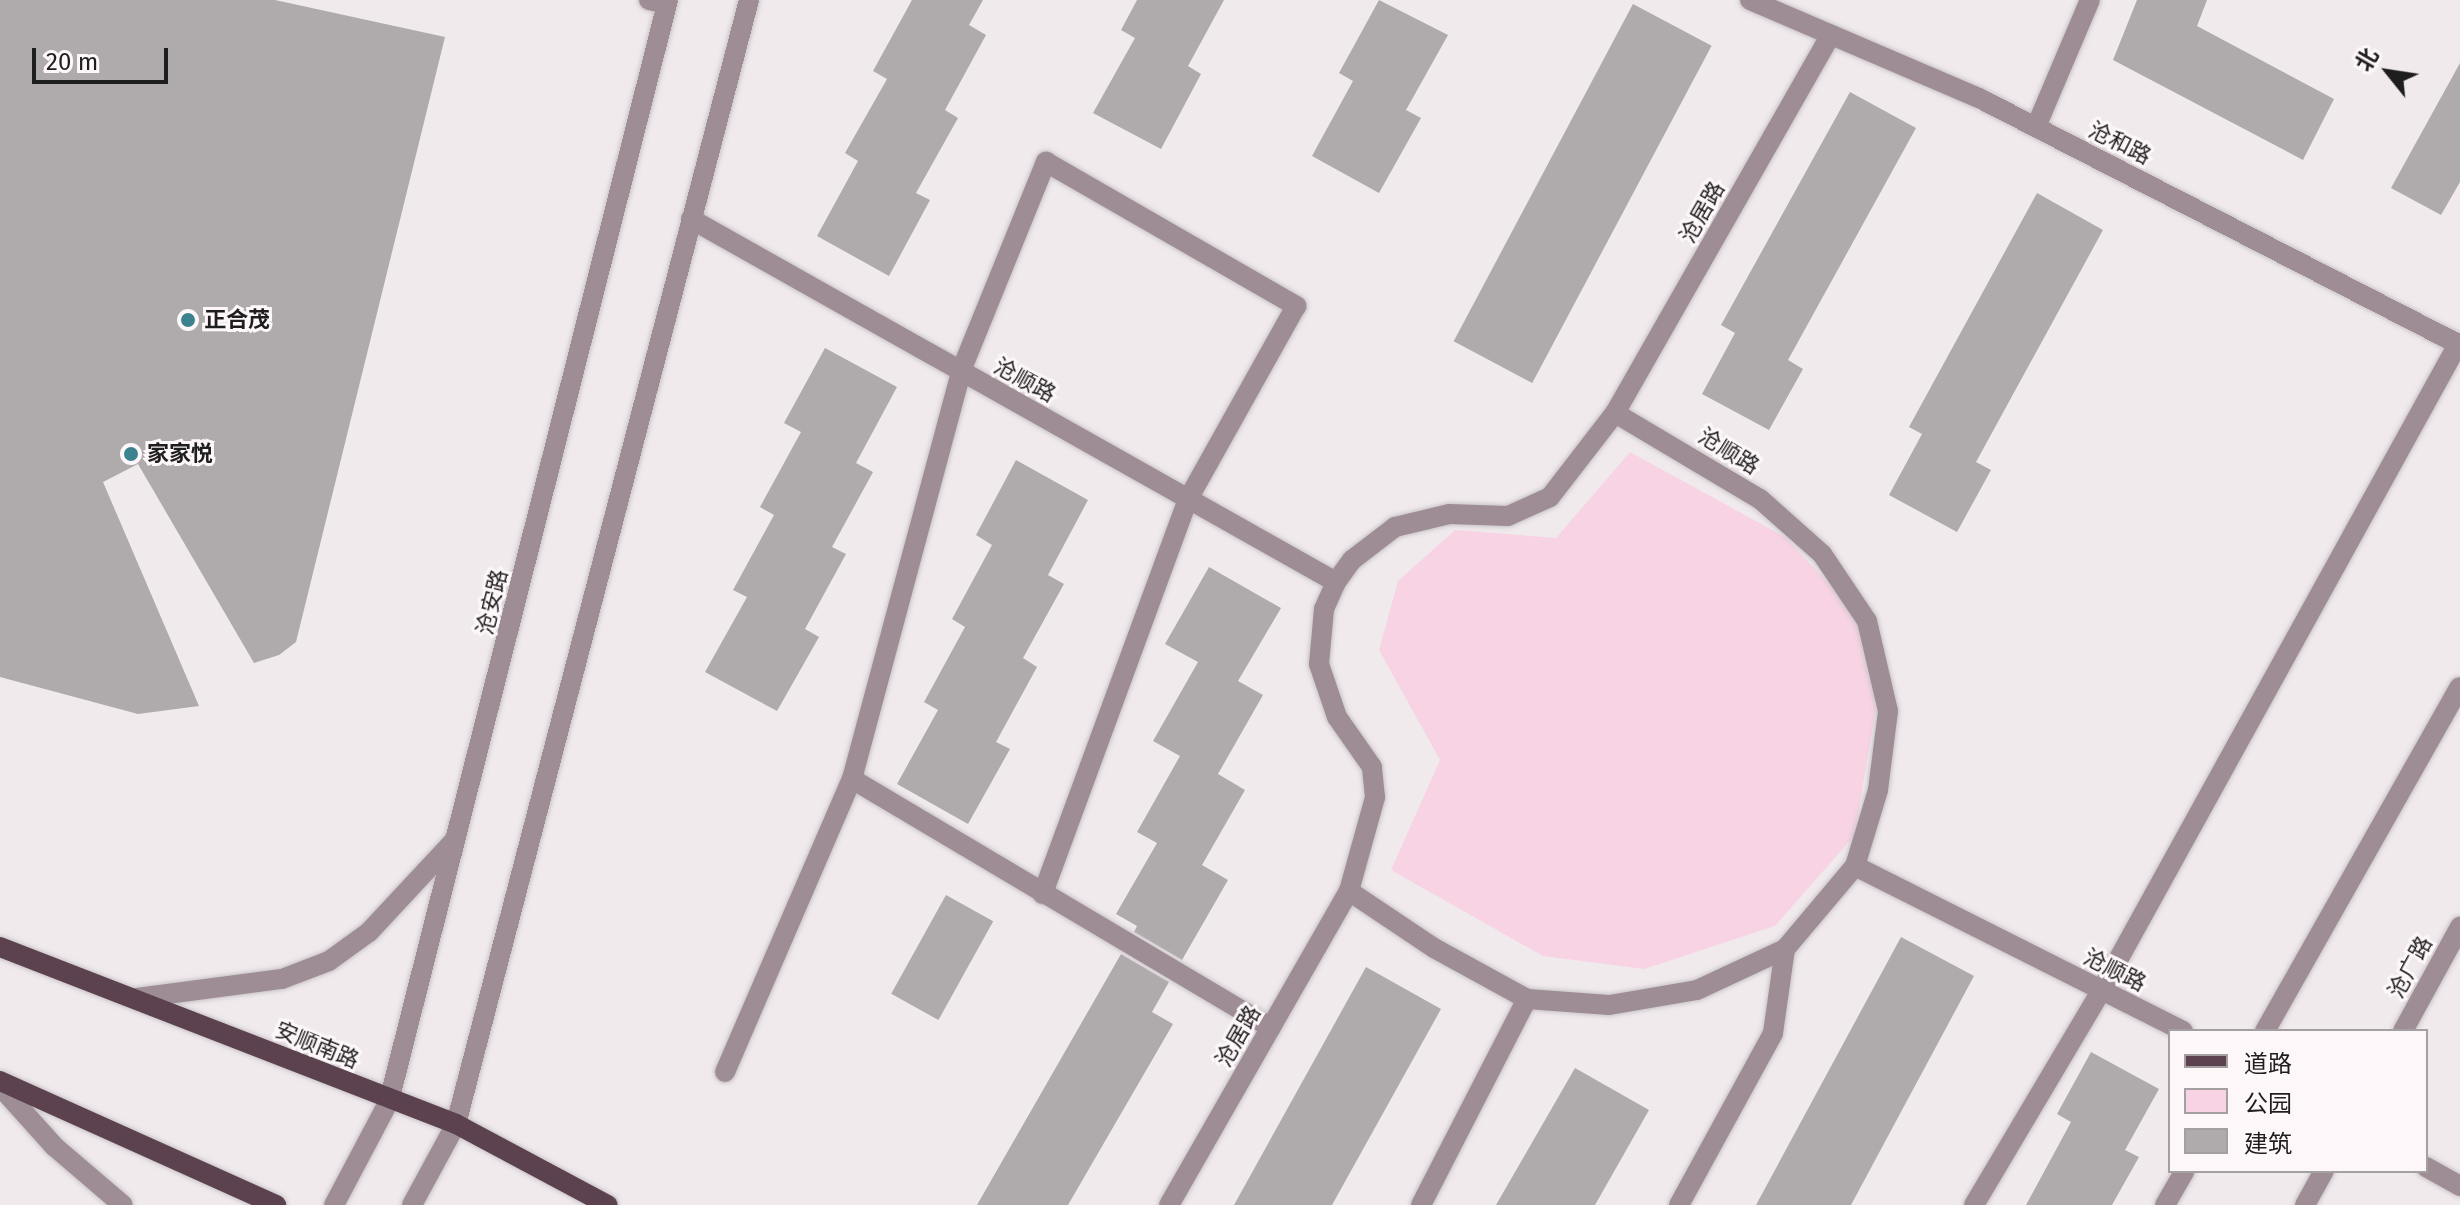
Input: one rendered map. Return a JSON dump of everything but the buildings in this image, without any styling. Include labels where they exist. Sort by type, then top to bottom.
[{"type":"main road","name":"安顺南路","points":[[0,947],[137,998],[389,1101],[456,1124],[608,1205]]},
{"type":"main road","points":[[0,1084],[276,1205]]},
{"type":"street","points":[[412,1205],[456,1124],[749,0]]},
{"type":"street","name":"沧和路","points":[[1750,0],[2036,127],[2459,344]]},
{"type":"street","points":[[2036,127],[2090,0]]},
{"type":"street","name":"沧安路","points":[[334,1205],[389,1101],[457,838],[661,1]]},
{"type":"street","name":"沧居路","points":[[1615,413],[1831,35]]},
{"type":"street","points":[[725,1072],[852,779],[961,371],[1046,162],[1296,306],[1188,499],[1043,894]]},
{"type":"street","name":"沧顺路","points":[[691,219],[1336,582]]},
{"type":"street","points":[[1974,1205],[2102,989],[2459,344]]},
{"type":"street","points":[[1349,891],[1375,797],[1372,767],[1337,717],[1319,664],[1324,609],[1336,582],[1352,560],[1395,527],[1449,514],[1508,516],[1550,497],[1615,413]]},
{"type":"street","name":"沧顺路","points":[[1349,891],[1434,948],[1527,999],[1609,1005],[1697,990],[1785,949],[1855,866],[1878,790],[1888,711],[1867,621],[1822,554],[1760,499],[1615,413]]},
{"type":"street","points":[[2266,1029],[2460,687]]},
{"type":"street","points":[[852,779],[1271,1028]]},
{"type":"street","points":[[137,998],[282,979],[329,961],[369,932],[457,838]]},
{"type":"street","name":"沧顺路","points":[[1855,866],[2179,1029]]},
{"type":"street","name":"沧居路","points":[[1169,1205],[1349,891]]},
{"type":"street","name":"沧广路","points":[[2404,1029],[2460,927]]},
{"type":"street","points":[[1679,1205],[1773,1033],[1785,949]]},
{"type":"street","points":[[1421,1205],[1527,999]]},
{"type":"street","points":[[0,1084],[55,1147],[123,1205]]},
{"type":"street","points":[[2428,1168],[2460,1186]]},
{"type":"street","points":[[2165,1205],[2184,1173]]},
{"type":"street","points":[[2305,1205],[2323,1173]]},
{"type":"green space","points":[[1630,452],[1785,537],[1858,615],[1876,709],[1854,836],[1775,926],[1644,969],[1543,956],[1391,870],[1440,760],[1379,650],[1398,581],[1455,530],[1556,538]]},
{"type":"place","name":"正合茂","points":[[188,320]]},
{"type":"place","name":"家家悦","points":[[131,454]]}]
